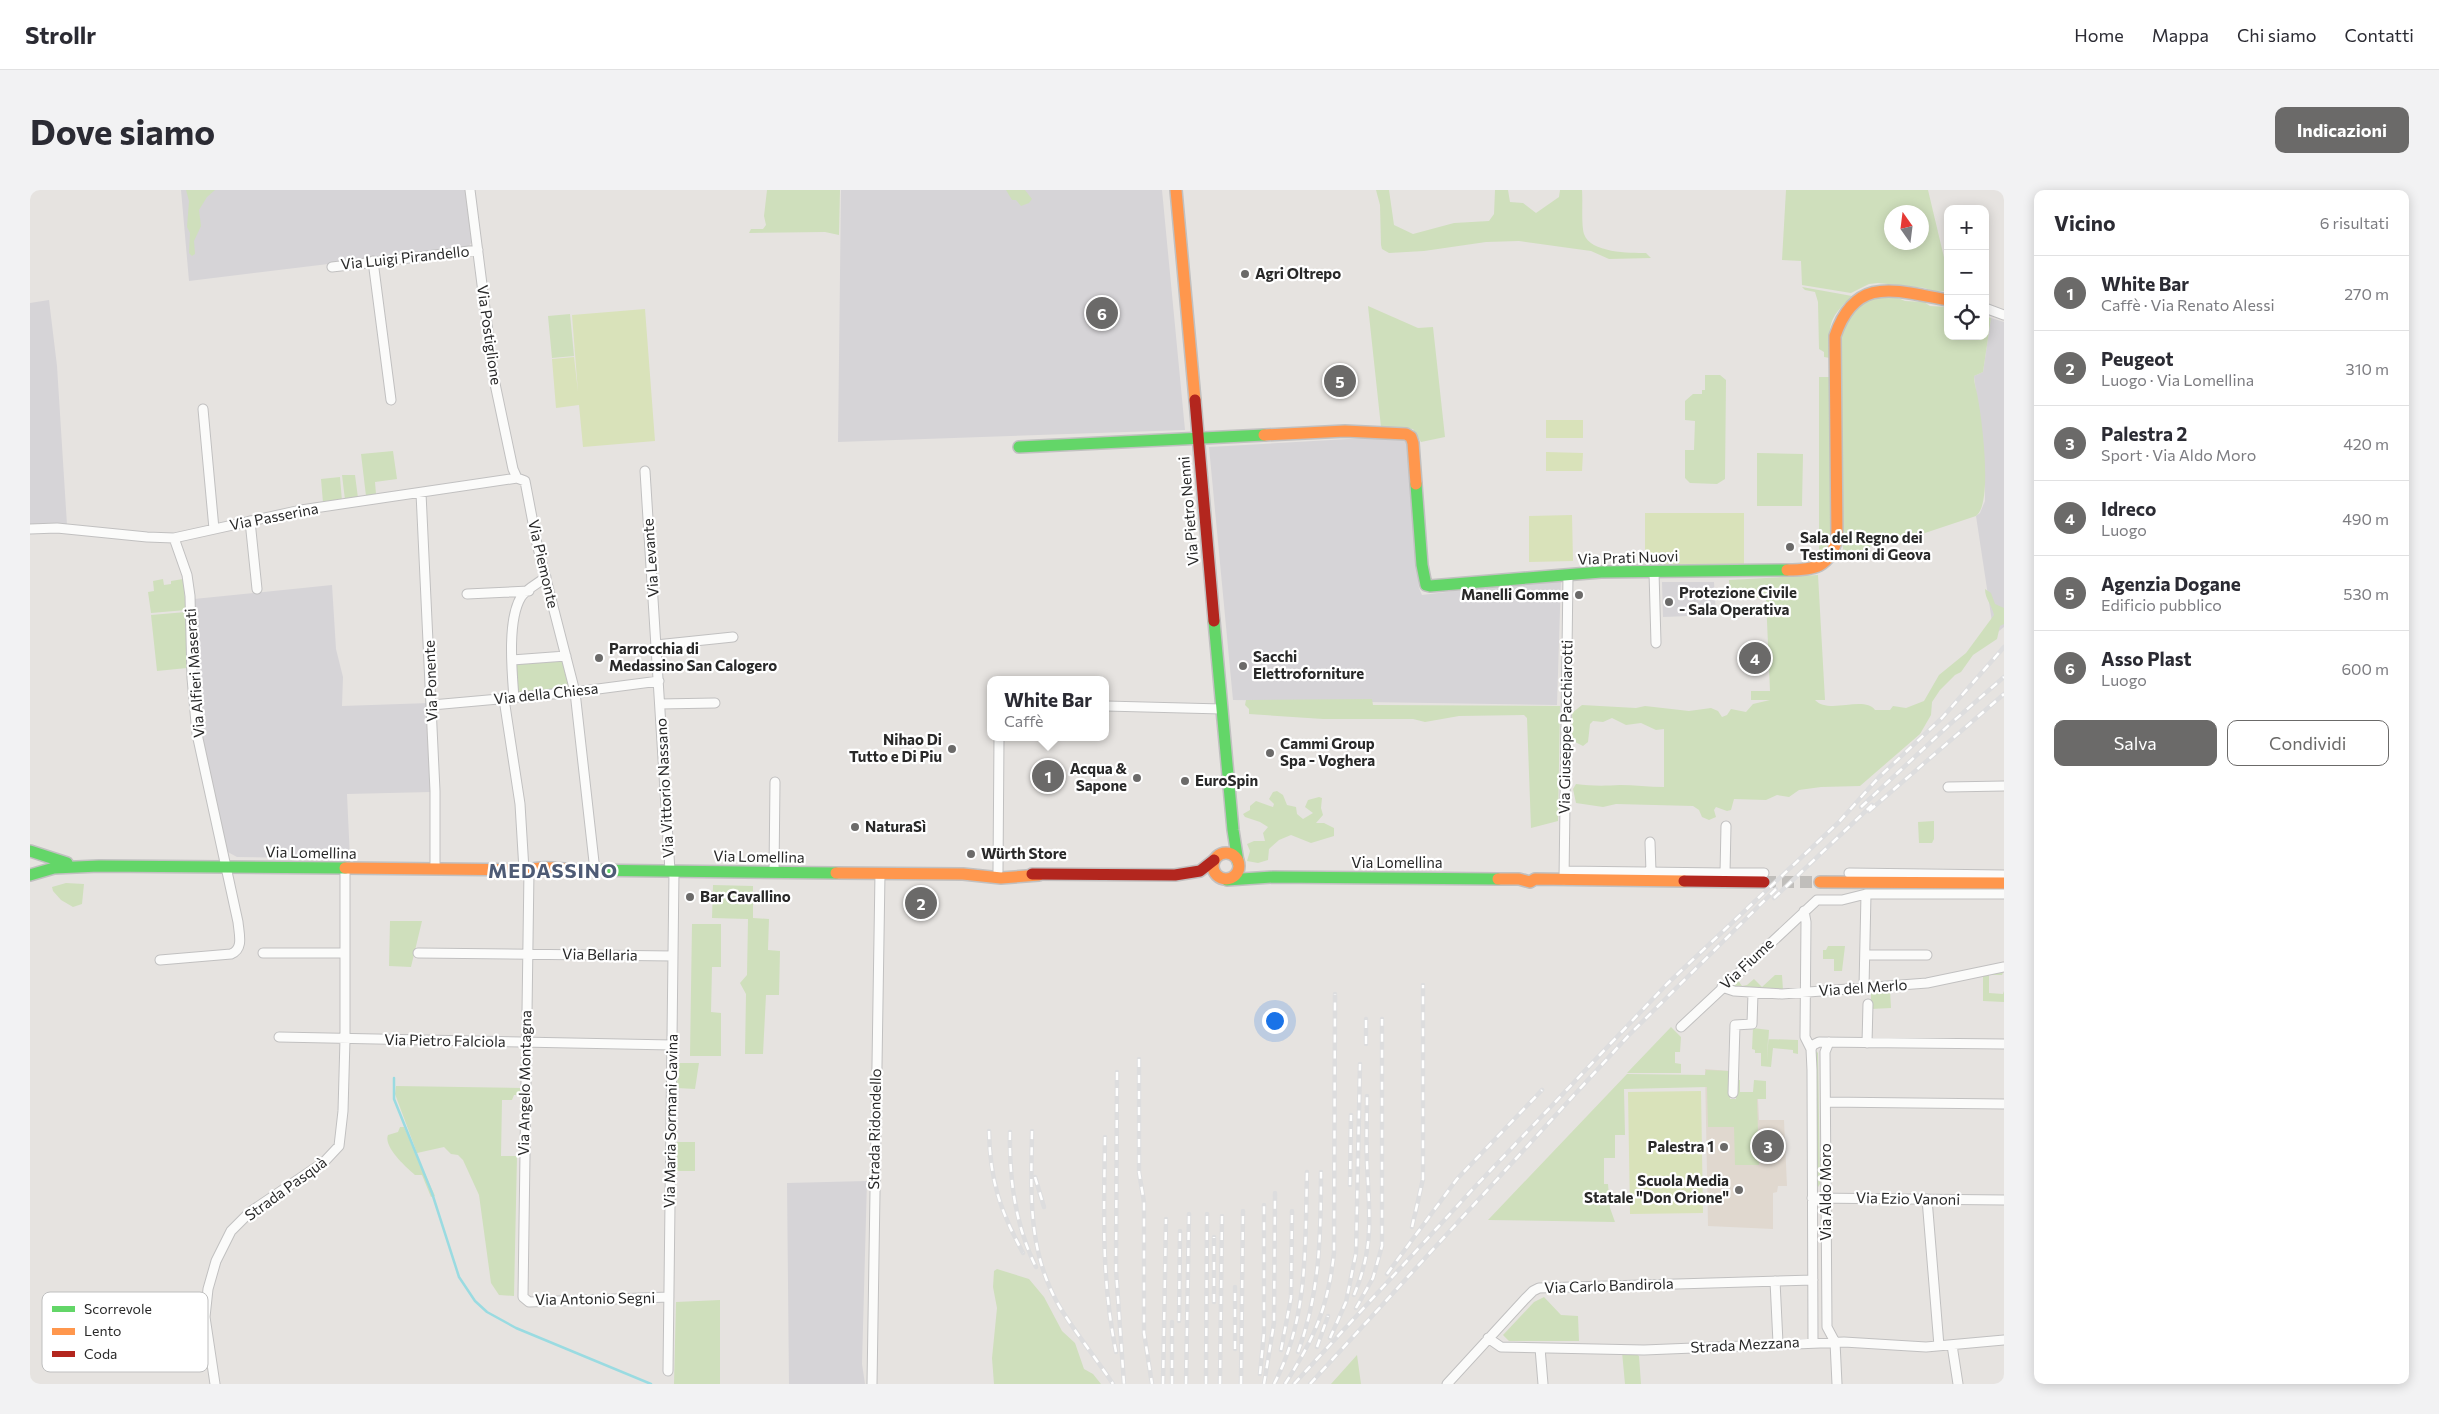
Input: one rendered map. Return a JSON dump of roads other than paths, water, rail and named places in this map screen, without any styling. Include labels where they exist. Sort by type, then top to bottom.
[{"type":"main road","name":"Via Pietro Nenni","points":[[1176,190],[1232,830],[1239,863]]},
{"type":"main road","name":"Via Prati Nuovi","points":[[1197,438],[1345,431],[1406,434],[1413,443],[1422,565],[1426,584],[1430,586],[1568,575],[1812,570],[1827,561],[1836,549],[1835,336],[1841,316],[1861,296],[1880,291],[1944,299]]},
{"type":"main road","points":[[1019,447],[1197,438]]},
{"type":"main road","points":[[1232,830],[1217,857],[1213,870],[1223,879],[1235,876],[1239,863]]},
{"type":"main road","points":[[30,851],[52,860],[92,866]]},
{"type":"main road","name":"Via Lomellina","points":[[92,866],[527,870],[538,867],[554,870],[595,871],[962,874],[998,871],[1039,875],[1138,876],[1194,873],[1206,868],[1217,857],[1229,853],[1250,873],[1273,877]]},
{"type":"main road","points":[[30,875],[54,868],[92,866]]},
{"type":"main road","name":"Via Lomellina","points":[[962,874],[982,878],[1020,878],[1039,875]]},
{"type":"main road","name":"Via Lomellina","points":[[1138,876],[1186,880],[1208,877],[1223,879],[1273,877],[1520,879],[1524,876],[1535,879],[1564,876],[1764,877]]},
{"type":"main road","points":[[1820,882],[2004,884]]},
{"type":"street","name":"Via Postiglione","points":[[470,190],[494,379],[513,469],[517,478]]},
{"type":"street","name":"Via Luigi Pirandello","points":[[332,266],[478,250]]},
{"type":"street","points":[[373,261],[391,400]]},
{"type":"street","points":[[1989,309],[2004,315]]},
{"type":"street","points":[[203,408],[214,529]]},
{"type":"street","name":"Via Levante","points":[[645,471],[656,644]]},
{"type":"street","name":"Via Passerina","points":[[30,529],[57,528],[147,538],[174,538],[301,510],[517,478]]},
{"type":"street","name":"Via Piemonte","points":[[517,478],[525,481],[546,577],[575,692]]},
{"type":"street","name":"Via Ponente","points":[[422,493],[432,705],[436,822],[435,869]]},
{"type":"street","points":[[250,521],[257,589]]},
{"type":"street","name":"Via Alfieri Maserati","points":[[160,960],[231,954],[237,951],[240,945],[226,867],[197,734],[192,678],[190,596],[187,575],[174,538]]},
{"type":"street","points":[[1654,572],[1656,643]]},
{"type":"street","name":"Via Giuseppe Pacchiarotti","points":[[1564,876],[1568,575]]},
{"type":"street","points":[[514,698],[512,660],[514,623],[519,604],[522,595],[546,577]]},
{"type":"street","points":[[467,594],[529,591]]},
{"type":"street","points":[[656,644],[733,637]]},
{"type":"street","name":"Via Vittorio Nassano","points":[[656,644],[672,871]]},
{"type":"street","points":[[512,660],[566,656]]},
{"type":"street","name":"Via della Chiesa","points":[[432,705],[575,692],[659,681]]},
{"type":"street","points":[[575,692],[595,871]]},
{"type":"street","name":"Via Angelo Montagna","points":[[504,699],[520,804],[527,870],[523,1297]]},
{"type":"street","name":"Via Vittorio Nassano","points":[[660,704],[715,703]]},
{"type":"street","points":[[1109,706],[1222,709]]},
{"type":"street","points":[[998,871],[999,741]]},
{"type":"street","points":[[774,872],[775,782]]},
{"type":"street","points":[[1948,787],[2004,786]]},
{"type":"street","points":[[1725,873],[1726,826]]},
{"type":"street","points":[[1650,842],[1651,872]]},
{"type":"street","name":"Strada Pasquà","points":[[208,1292],[216,1261],[231,1231],[250,1212],[324,1162],[339,1146],[343,1110],[345,1039],[345,868]]},
{"type":"street","name":"Via Maria Sormani Gavina","points":[[668,1371],[673,956],[672,871]]},
{"type":"street","name":"Via Lomellina","points":[[1564,876],[1651,872],[1725,873],[1764,877]]},
{"type":"street","name":"Strada Ridondello","points":[[872,1384],[880,873]]},
{"type":"street","points":[[1849,873],[2004,874]]},
{"type":"street","points":[[1864,987],[1866,894],[2004,894]]},
{"type":"street","name":"Via Fiume","points":[[1681,1027],[1814,902],[1842,900],[1866,894]]},
{"type":"street","name":"Via Aldo Moro","points":[[1804,912],[1806,920],[1805,1037],[1811,1049],[1813,1342]]},
{"type":"street","points":[[263,953],[345,954]]},
{"type":"street","name":"Via Bellaria","points":[[418,953],[673,956]]},
{"type":"street","points":[[1865,955],[1927,955]]},
{"type":"street","name":"Via del Merlo","points":[[1722,988],[1753,993],[1806,992],[1927,983],[2004,967]]},
{"type":"street","points":[[1733,1093],[1736,1025],[1752,1024],[1753,993]]},
{"type":"street","points":[[1867,1043],[1868,1004]]},
{"type":"street","name":"Via Pietro Falciola","points":[[279,1037],[672,1045]]},
{"type":"street","points":[[1811,1049],[1816,1043],[1829,1042],[2004,1044]]},
{"type":"street","name":"Via Aldo Moro","points":[[1829,1042],[1825,1052],[1827,1327],[1835,1342],[1837,1384]]},
{"type":"street","points":[[1826,1102],[2004,1104]]},
{"type":"street","name":"Via Ezio Vanoni","points":[[1812,1198],[2004,1200]]},
{"type":"street","points":[[1927,1199],[1939,1346]]},
{"type":"street","name":"Via Carlo Bandirola","points":[[1447,1384],[1533,1291],[1540,1288],[1813,1280]]},
{"type":"street","points":[[1775,1281],[1778,1343]]},
{"type":"street","name":"Via Antonio Segni","points":[[523,1297],[529,1302],[669,1297]]},
{"type":"street","name":"Strada Pasquà","points":[[208,1337],[215,1384]]},
{"type":"street","name":"Strada Mezzana","points":[[1488,1338],[1501,1346],[1644,1350],[1813,1342],[1926,1348],[2004,1340]]},
{"type":"street","points":[[1952,1345],[1958,1384]]},
{"type":"street","points":[[1540,1348],[1543,1384]]},
{"type":"waterway","points":[[394,1078],[394,1099],[432,1193],[459,1277],[475,1301],[487,1312],[516,1328],[651,1384]]},
{"type":"tunnel","points":[[1764,882],[1820,882]]},
{"type":"railway","points":[[1294,1384],[1471,1191],[1667,984],[1839,822],[1879,777],[1942,718],[2004,647]]},
{"type":"railway","points":[[1861,807],[2004,677]]},
{"type":"railway","points":[[1869,811],[2004,694]]},
{"type":"railway","points":[[1774,898],[1872,805]]},
{"type":"railway","points":[[1310,1384],[1629,1035],[1776,889]]},
{"type":"railway","points":[[1412,1227],[1423,1179],[1423,985]]},
{"type":"railway","points":[[1285,1384],[1312,1337],[1324,1307],[1334,1253],[1335,994]]},
{"type":"railway","points":[[1366,1019],[1366,1044]]},
{"type":"railway","points":[[1356,1308],[1373,1278],[1382,1246],[1382,1019]]},
{"type":"railway","points":[[1139,1059],[1139,1172],[1144,1202],[1144,1333],[1152,1384]]},
{"type":"railway","points":[[1330,1338],[1346,1302],[1356,1253],[1360,1064]]},
{"type":"railway","points":[[1117,1072],[1116,1270],[1124,1384]]},
{"type":"railway","points":[[1387,1274],[1457,1179],[1542,1090]]},
{"type":"railway","points":[[1354,1295],[1361,1277],[1368,1245],[1367,1096]]},
{"type":"railway","points":[[1350,1185],[1351,1115]]},
{"type":"railway","points":[[989,1131],[994,1180],[998,1195],[1008,1223],[1023,1253]]},
{"type":"railway","points":[[1032,1131],[1031,1178],[1033,1223],[1042,1266],[1050,1288],[1061,1309],[1113,1384]]},
{"type":"railway","points":[[1010,1132],[1012,1184],[1018,1218],[1036,1267]]},
{"type":"railway","points":[[1105,1137],[1104,1245],[1111,1325],[1116,1352]]},
{"type":"railway","points":[[1274,1384],[1294,1333],[1299,1307],[1305,1253],[1307,1172]]},
{"type":"railway","points":[[1298,1352],[1311,1308],[1318,1263],[1321,1172]]},
{"type":"railway","points":[[1035,1177],[1044,1207]]},
{"type":"railway","points":[[1264,1384],[1274,1323],[1275,1193]]},
{"type":"railway","points":[[1260,1374],[1264,1333],[1264,1205]]},
{"type":"railway","points":[[1241,1384],[1243,1211]]},
{"type":"railway","points":[[1281,1350],[1291,1298],[1292,1211]]},
{"type":"railway","points":[[1186,1384],[1189,1214]]},
{"type":"railway","points":[[1206,1384],[1207,1214]]},
{"type":"railway","points":[[1220,1384],[1222,1216]]},
{"type":"railway","points":[[1163,1384],[1166,1219]]},
{"type":"railway","points":[[1179,1321],[1180,1231]]},
{"type":"railway","points":[[1214,1237],[1214,1302]]},
{"type":"railway","points":[[1235,1287],[1235,1349]]},
{"type":"railway","points":[[1317,1347],[1328,1316]]},
{"type":"railway","points":[[1172,1322],[1172,1384]]},
{"type":"place","name":"Agri Oltrepo","points":[[1245,274]]},
{"type":"place","name":"Asso Plast","points":[[1102,313]]},
{"type":"place","name":"Agenzia Dogane","points":[[1340,381]]},
{"type":"place","name":"Sala del Regno dei Testimoni di Geova","points":[[1790,547]]},
{"type":"place","name":"Manelli Gomme","points":[[1579,595]]},
{"type":"place","name":"Protezione Civile - Sala Operativa","points":[[1669,602]]},
{"type":"place","name":"Parrocchia di Medassino San Calogero","points":[[599,658]]},
{"type":"place","name":"Idreco","points":[[1755,658]]},
{"type":"place","name":"Sacchi Elettroforniture","points":[[1243,666]]},
{"type":"place","name":"Nihao Di Tutto e Di Piu","points":[[952,749]]},
{"type":"place","name":"Cammi Group Spa - Voghera","points":[[1270,753]]},
{"type":"place","name":"White Bar","points":[[1048,776]]},
{"type":"place","name":"Acqua & Sapone","points":[[1137,778]]},
{"type":"place","name":"EuroSpin","points":[[1185,781]]},
{"type":"place","name":"NaturaSì","points":[[855,827]]},
{"type":"place","name":"Würth Store","points":[[971,854]]},
{"type":"place","name":"Bar Cavallino","points":[[690,897]]},
{"type":"place","name":"Peugeot","points":[[921,903]]},
{"type":"place","name":"Palestra 2","points":[[1768,1146]]},
{"type":"place","name":"Palestra 1","points":[[1724,1147]]},
{"type":"place","name":"Scuola Media Statale \"Don Orione\"","points":[[1739,1190]]},
{"type":"district","name":"MEDASSINO","points":[[553,871]]}]
